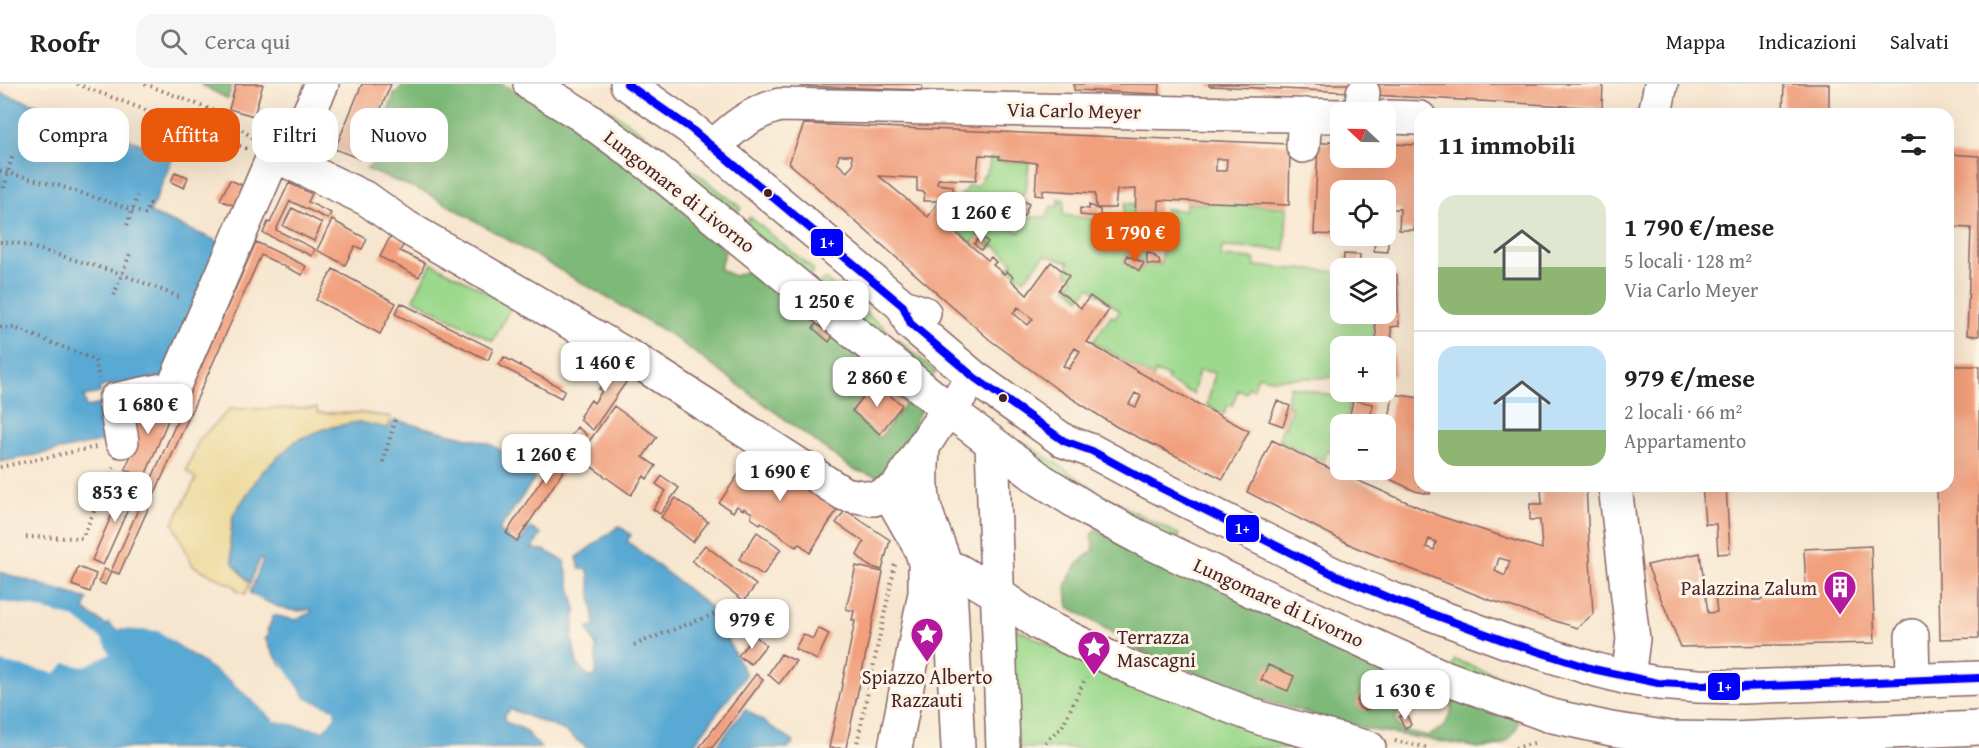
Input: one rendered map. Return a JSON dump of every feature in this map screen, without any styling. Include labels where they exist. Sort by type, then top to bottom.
[{"type":"street","points":[[306,108],[322,84]]},
{"type":"street","name":"Lungomare di Livorno","points":[[530,84],[580,114],[654,168],[950,410],[1041,480],[1092,512],[1137,536],[1299,613],[1439,675],[1548,715],[1611,729],[1671,738],[1732,739],[1979,728]]},
{"type":"street","points":[[627,84],[673,114],[903,306],[911,324],[975,378],[1064,441],[1092,451],[1134,475],[1333,574],[1505,642],[1593,669],[1658,683],[1731,687],[1979,678]]},
{"type":"street","points":[[1656,108],[1661,84]]},
{"type":"street","name":"Via Carlo Meyer","points":[[713,147],[739,123],[752,115],[780,105],[1304,131],[1330,119]]},
{"type":"street","points":[[1396,117],[1414,118]]},
{"type":"street","points":[[120,449],[115,400],[173,388],[271,162]]},
{"type":"street","points":[[287,162],[367,198],[406,227],[642,364],[843,494],[906,501]]},
{"type":"street","points":[[903,306],[921,310],[987,364],[1072,428],[1092,451]]},
{"type":"street","points":[[958,748],[944,585],[925,563],[906,501],[923,447],[935,428],[975,378]]},
{"type":"street","points":[[992,443],[1003,748]]},
{"type":"street","points":[[1616,492],[1633,639],[1628,678]]},
{"type":"street","points":[[944,585],[996,579]]},
{"type":"street","points":[[996,579],[1040,624],[1135,670],[1263,718],[1369,748]]},
{"type":"street","points":[[899,740],[944,585]]},
{"type":"street","points":[[1912,636],[1913,680]]},
{"type":"path","points":[[77,84],[252,150]]},
{"type":"path","points":[[145,84],[220,113],[252,137]]},
{"type":"path","points":[[4,188],[12,157]]},
{"type":"path","points":[[0,171],[60,186],[145,214],[150,204],[153,205]]},
{"type":"path","points":[[127,225],[137,196]]},
{"type":"path","points":[[0,242],[17,243],[122,274],[192,302]]},
{"type":"path","points":[[114,295],[130,254]]},
{"type":"path","points":[[0,327],[15,328],[95,360],[100,381]]},
{"type":"path","points":[[383,462],[395,420]]},
{"type":"path","points":[[0,467],[120,449]]},
{"type":"path","points":[[26,537],[82,538],[120,449]]},
{"type":"path","points":[[856,748],[896,560]]},
{"type":"path","points":[[634,645],[714,614]]},
{"type":"path","points":[[1043,748],[1047,740],[1062,727],[1096,651]]},
{"type":"green space","points":[[200,84],[232,84],[228,99]]},
{"type":"green space","points":[[404,84],[501,84],[548,104],[688,205],[725,252],[719,269],[734,276],[759,267],[869,354],[862,366],[848,375],[853,385],[865,388],[853,415],[880,438],[905,404],[870,373],[875,359],[930,404],[920,411],[909,436],[879,477],[854,470],[668,333],[429,194],[366,169],[376,162],[448,162],[448,108],[389,108],[394,95]]},
{"type":"green space","points":[[598,102],[666,149],[657,161],[590,114]]},
{"type":"green space","points":[[676,157],[741,208],[732,220],[667,168]]},
{"type":"green space","points":[[990,158],[998,158],[998,161],[1029,163],[1026,190],[1004,220],[1019,233],[1027,217],[1047,217],[1051,206],[1058,207],[1059,199],[1064,200],[1063,215],[1101,220],[1123,220],[1125,203],[1134,204],[1132,228],[1156,231],[1156,244],[1145,245],[1144,262],[1126,254],[1124,262],[1138,272],[1145,265],[1161,265],[1165,209],[1185,210],[1186,203],[1287,207],[1285,250],[1222,247],[1221,257],[1254,259],[1255,266],[1330,271],[1330,324],[1373,324],[1374,336],[1330,336],[1330,377],[1270,379],[1258,376],[1253,389],[1248,387],[1246,393],[1238,390],[1232,406],[1228,405],[1224,414],[1207,405],[1215,373],[1199,370],[1193,394],[1167,381],[1169,377],[1155,372],[1153,378],[1093,342],[1111,315],[1115,318],[1120,311],[1090,287],[1080,298],[1067,287],[1074,279],[1066,272],[1069,262],[1045,255],[1024,280],[1008,268],[1013,262],[994,245],[991,248],[987,245],[990,241],[979,234],[972,243],[959,232],[962,226],[955,221],[960,214],[959,199],[968,186],[977,186],[989,168]]},
{"type":"green space","points":[[750,217],[814,270],[805,281],[741,228]]},
{"type":"green space","points":[[432,263],[512,305],[493,341],[413,299]]},
{"type":"green space","points":[[824,278],[888,331],[878,342],[815,289]]},
{"type":"green space","points":[[897,339],[936,372],[927,382],[888,350]]},
{"type":"green space","points":[[1290,386],[1330,395],[1330,402],[1350,402],[1348,414],[1330,414],[1330,450],[1328,449],[1324,461],[1279,441],[1282,427],[1285,427],[1292,407],[1286,404]]},
{"type":"green space","points":[[1027,444],[1096,490],[1088,501],[1020,455]]},
{"type":"green space","points":[[1107,498],[1180,535],[1174,547],[1102,509]]},
{"type":"green space","points":[[1096,529],[1411,680],[1395,720],[1401,730],[1429,736],[1445,726],[1452,708],[1443,692],[1516,717],[1519,723],[1509,740],[1488,748],[1372,730],[1271,703],[1136,649],[1069,607],[1067,582],[1077,566],[1094,550],[1091,535]]},
{"type":"green space","points":[[1009,625],[1090,665],[1315,748],[1016,748]]},
{"type":"green space","points":[[1455,660],[1533,688],[1529,701],[1450,673]]},
{"type":"sand","points":[[317,408],[318,413],[360,413],[391,417],[388,428],[358,422],[327,428],[297,440],[262,472],[233,515],[230,542],[233,563],[250,583],[245,594],[236,590],[236,587],[193,566],[173,523],[196,479],[186,470],[199,440],[230,409]]},
{"type":"water","points":[[0,93],[49,108],[18,108],[18,162],[129,162],[129,139],[141,144],[141,162],[171,162],[150,213],[229,246],[170,376],[100,387],[100,393],[84,396],[86,407],[102,404],[110,440],[0,462]]},
{"type":"water","points":[[395,420],[488,443],[512,457],[535,478],[499,530],[517,545],[530,528],[541,534],[532,549],[544,550],[564,561],[576,611],[572,638],[577,664],[589,677],[596,676],[596,646],[587,628],[595,626],[588,569],[580,569],[577,557],[619,526],[631,535],[627,541],[710,607],[746,675],[691,748],[587,748],[565,731],[510,709],[504,717],[505,722],[523,729],[541,748],[0,748],[0,572],[88,599],[84,610],[116,629],[158,630],[231,681],[275,721],[323,730],[335,717],[334,709],[306,699],[265,639],[274,615],[295,620],[312,612],[310,609],[295,611],[279,607],[250,593],[263,560],[260,559],[250,583],[233,563],[230,542],[233,515],[262,472],[297,440],[327,428],[358,422],[388,428]]},
{"type":"water","points":[[745,709],[794,742],[788,748],[715,748]]},
{"type":"pier","points":[[0,602],[25,605],[75,618],[103,640],[110,654],[83,667],[66,663],[55,673],[0,662]]},
{"type":"pier","points":[[111,621],[117,626],[160,628],[190,651],[233,678],[276,718],[322,727],[332,716],[331,711],[304,701],[279,659],[306,699],[334,709],[335,717],[323,730],[275,721],[231,681],[158,631],[116,629],[109,623]]},
{"type":"building","points":[[236,84],[263,84],[256,108],[252,108],[252,115],[240,112],[240,108],[229,108]]},
{"type":"building","points":[[362,84],[391,84],[381,108],[352,108]]},
{"type":"building","points":[[801,84],[922,84],[922,90],[801,86]]},
{"type":"building","points":[[1074,84],[1160,84],[1159,94],[1074,90]]},
{"type":"building","points":[[1209,84],[1352,84],[1352,92],[1209,86]]},
{"type":"building","points":[[1373,84],[1603,84],[1602,108],[1372,95]]},
{"type":"building","points":[[1784,84],[1829,84],[1829,108],[1783,108]]},
{"type":"building","points":[[350,113],[350,155],[338,150],[338,142]]},
{"type":"building","points":[[804,124],[1290,144],[1289,205],[1159,200],[1158,225],[1135,225],[1136,189],[1117,190],[1115,208],[1096,208],[1095,193],[1043,190],[1043,196],[1035,195],[1037,163],[979,155],[976,180],[938,179],[937,184],[953,186],[954,207],[944,223],[988,260],[991,257],[996,262],[993,265],[1004,274],[1007,271],[1013,277],[1011,280],[1027,295],[1051,262],[1069,276],[1058,290],[1081,308],[1090,296],[1109,310],[1087,342],[1249,431],[1223,479],[1117,427],[1057,389],[990,340],[789,163]],"holes":[[[839,155],[852,155],[853,164],[847,172],[837,163]],[[1216,159],[1227,159],[1226,171],[1216,171]],[[879,176],[917,178],[917,191],[924,192],[923,201],[939,201],[928,217]],[[1018,307],[1033,319],[1028,325],[1013,313]],[[1075,348],[1080,351],[1069,369],[1063,366]],[[1135,393],[1141,396],[1136,407],[1129,404]]]},
{"type":"building","points":[[1330,141],[1330,168],[1396,168],[1396,144],[1414,145],[1414,230],[1399,230],[1400,209],[1396,209],[1396,180],[1330,180],[1330,235],[1314,234],[1318,143]]},
{"type":"building","points":[[1954,154],[1979,156],[1979,336],[1967,335],[1971,228],[1954,227]]},
{"type":"building","points":[[175,172],[188,177],[184,188],[171,182]]},
{"type":"building","points":[[230,180],[246,187],[237,207],[220,200]]},
{"type":"building","points":[[289,183],[312,194],[308,202],[331,213],[328,219],[290,201],[276,230],[315,249],[312,256],[263,233]]},
{"type":"building","points":[[1022,200],[1029,204],[1024,216],[1014,214],[1012,212]]},
{"type":"building","points":[[1089,205],[1100,210],[1100,217],[1080,215],[1080,208],[1089,209]]},
{"type":"building","points":[[292,208],[322,223],[314,241],[283,226]]},
{"type":"building","points":[[332,220],[367,239],[362,249],[355,246],[345,265],[317,250]]},
{"type":"building","points":[[391,235],[405,242],[400,251],[425,263],[419,277],[380,257]]},
{"type":"building","points":[[981,236],[988,242],[981,250],[974,244]]},
{"type":"building","points":[[256,242],[306,266],[302,275],[261,255],[119,574],[111,571]]},
{"type":"building","points":[[1374,246],[1388,246],[1388,252],[1374,251]]},
{"type":"building","points":[[1147,253],[1159,260],[1160,265],[1147,264]]},
{"type":"building","points":[[1344,254],[1360,255],[1360,258],[1344,258]]},
{"type":"building","points":[[1127,255],[1144,263],[1139,271],[1126,261]]},
{"type":"building","points":[[333,269],[396,303],[380,334],[316,300]]},
{"type":"building","points":[[1397,275],[1399,326],[1391,327],[1392,336],[1376,336],[1375,324],[1396,324]]},
{"type":"building","points":[[401,303],[493,349],[488,360],[395,314]]},
{"type":"building","points":[[818,322],[834,335],[829,342],[813,328]]},
{"type":"building","points":[[504,357],[565,390],[561,398],[499,365]]},
{"type":"building","points":[[604,357],[631,375],[593,430],[580,420],[582,418],[580,416],[591,400],[594,403],[602,391],[599,389],[607,376],[597,369]]},
{"type":"building","points":[[1954,366],[1979,366],[1979,638],[1940,639],[1937,492],[1954,492]]},
{"type":"building","points":[[874,383],[902,405],[880,434],[852,411]]},
{"type":"building","points":[[1396,394],[1414,397],[1414,491],[1392,480],[1396,480],[1396,414],[1390,414],[1392,402],[1396,402]]},
{"type":"building","points":[[178,396],[143,481],[132,477],[133,473],[125,469],[132,453],[127,424],[146,414],[151,399]]},
{"type":"building","points":[[1277,401],[1290,406],[1283,426],[1269,421]]},
{"type":"building","points":[[1353,402],[1373,404],[1371,414],[1350,414]]},
{"type":"building","points":[[614,406],[657,437],[643,457],[656,466],[647,479],[644,476],[631,495],[578,457]]},
{"type":"building","points":[[577,427],[587,435],[517,541],[506,533]]},
{"type":"building","points":[[1272,440],[1330,468],[1330,480],[1357,480],[1439,516],[1542,549],[1540,520],[1530,520],[1530,504],[1542,504],[1541,492],[1586,492],[1593,614],[1577,628],[1487,599],[1355,547],[1247,492]],"holes":[[[1429,539],[1436,542],[1434,550],[1426,547]],[[1499,558],[1510,561],[1505,576],[1495,571]]]},
{"type":"building","points":[[755,450],[839,507],[810,553],[800,544],[796,547],[761,522],[760,524],[751,518],[752,513],[744,508],[743,510],[737,506],[733,512],[719,503]]},
{"type":"building","points":[[662,476],[679,488],[660,514],[653,509],[666,491],[656,484]]},
{"type":"building","points":[[126,482],[138,487],[103,565],[92,560]]},
{"type":"building","points":[[1702,492],[1726,492],[1730,553],[1718,554],[1716,524],[1705,524]]},
{"type":"building","points":[[676,498],[708,522],[693,542],[661,517]]},
{"type":"building","points":[[845,510],[890,540],[882,570],[869,566],[857,555],[864,542],[836,523]]},
{"type":"building","points":[[757,532],[781,549],[763,575],[739,559]]},
{"type":"building","points":[[705,545],[756,585],[744,601],[692,561]]},
{"type":"building","points":[[1871,546],[1875,643],[1681,647],[1647,565],[1700,553],[1708,613],[1717,612],[1715,595],[1750,591],[1753,600],[1762,600],[1761,597],[1806,590],[1804,549]]},
{"type":"building","points":[[856,566],[883,572],[846,748],[829,748],[855,621],[852,620],[854,611],[846,609]]},
{"type":"building","points":[[78,567],[96,574],[90,592],[72,585]]},
{"type":"building","points":[[104,569],[111,572],[105,585],[99,582]]},
{"type":"building","points":[[818,628],[829,634],[817,660],[795,649],[803,634],[813,639]]},
{"type":"building","points":[[754,635],[766,645],[751,664],[738,656]]},
{"type":"building","points":[[781,654],[796,661],[779,684],[768,674]]},
{"type":"building","points":[[1268,665],[1294,676],[1288,691],[1261,680]]},
{"type":"building","points":[[756,674],[763,680],[712,748],[699,748]]},
{"type":"building","points":[[1362,694],[1368,694],[1373,702],[1371,708],[1362,710],[1357,705],[1357,699]]},
{"type":"building","points":[[1406,713],[1411,725],[1405,728],[1399,717]]},
{"type":"transit line","name":"1+","points":[[627,84],[690,128],[903,306],[911,324],[975,378],[1064,441],[1092,451],[1333,574],[1389,598],[1505,641],[1593,669],[1658,683],[1742,687],[1979,678]]},
{"type":"place","name":"Palazzina Zalum","points":[[1840,616]]},
{"type":"place","name":"Spiazzo Alberto Razzauti","points":[[927,663]]},
{"type":"place","name":"Terrazza Mascagni","points":[[1094,676]]}]
